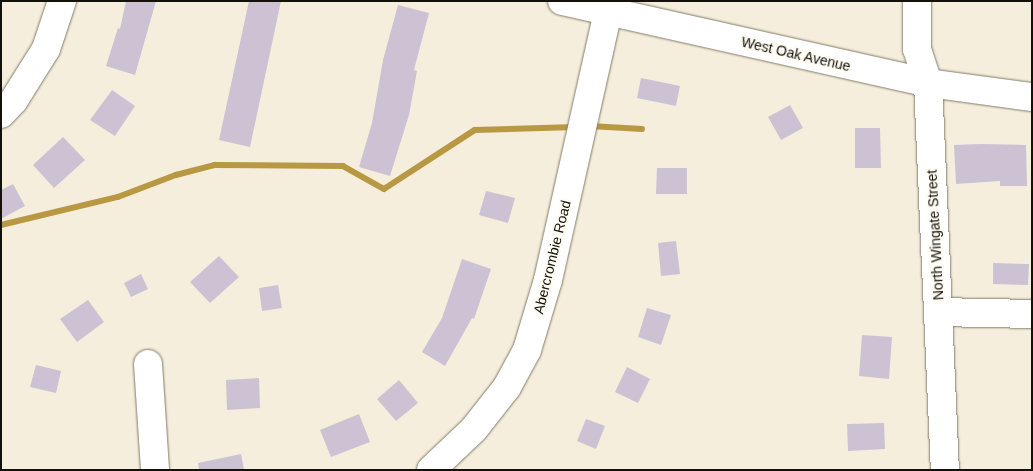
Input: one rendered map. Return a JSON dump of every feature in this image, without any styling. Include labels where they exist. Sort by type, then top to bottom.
[{"type":"street","points":[[1,114],[14,100],[46,48],[62,1]]},
{"type":"street","name":"West Oak Avenue","points":[[562,1],[617,9],[928,83],[1032,97]]},
{"type":"street","name":"North Wingate Street","points":[[917,1],[917,49],[928,83],[945,470]]},
{"type":"street","name":"Abercrombie Road","points":[[431,470],[474,429],[507,387],[526,350],[548,280],[617,9]]},
{"type":"street","points":[[938,312],[1032,314]]},
{"type":"street","points":[[148,364],[155,470]]},
{"type":"building","points":[[126,1],[156,1],[135,75],[106,66],[118,28],[120,29]]},
{"type":"building","points":[[249,1],[281,1],[250,147],[219,140]]},
{"type":"building","points":[[398,5],[429,13],[414,70],[417,71],[409,115],[390,176],[359,167],[372,123],[383,60]]},
{"type":"building","points":[[641,78],[680,86],[676,106],[637,98]]},
{"type":"building","points":[[112,90],[135,106],[115,136],[90,120]]},
{"type":"building","points":[[790,105],[803,128],[781,140],[768,117]]},
{"type":"building","points":[[855,128],[880,128],[881,168],[855,168]]},
{"type":"building","points":[[63,137],[85,160],[54,188],[33,165]]},
{"type":"building","points":[[954,145],[1026,145],[1027,186],[1000,186],[1000,181],[956,184]]},
{"type":"building","points":[[657,168],[687,168],[687,194],[656,194]]},
{"type":"building","points":[[13,184],[25,206],[1,219],[1,190]]},
{"type":"building","points":[[486,191],[515,198],[508,223],[479,215]]},
{"type":"building","points":[[676,241],[680,274],[661,276],[658,243]]},
{"type":"building","points":[[219,256],[239,277],[210,303],[190,282]]},
{"type":"building","points":[[462,259],[491,269],[474,319],[472,318],[445,366],[422,352],[442,318]]},
{"type":"building","points":[[993,263],[1029,264],[1028,285],[993,284]]},
{"type":"building","points":[[141,274],[148,289],[131,297],[124,283]]},
{"type":"building","points":[[278,285],[282,308],[262,311],[259,288]]},
{"type":"building","points":[[88,300],[104,322],[77,342],[60,319]]},
{"type":"building","points":[[647,308],[671,315],[661,345],[638,337]]},
{"type":"building","points":[[862,335],[892,337],[889,379],[859,376]]},
{"type":"building","points":[[36,365],[61,371],[56,393],[30,387]]},
{"type":"building","points":[[627,367],[650,379],[638,403],[615,392]]},
{"type":"building","points":[[259,378],[260,408],[227,410],[226,380]]},
{"type":"building","points":[[399,380],[418,403],[396,421],[377,399]]},
{"type":"building","points":[[359,414],[370,442],[331,457],[320,430]]},
{"type":"building","points":[[586,419],[605,426],[596,449],[577,441]]},
{"type":"building","points":[[884,423],[885,449],[848,451],[847,424]]},
{"type":"building","points":[[241,454],[244,470],[199,470],[198,463]]},
{"type":"waterway","points":[[590,126],[642,129]]},
{"type":"waterway","points":[[1,225],[118,197],[176,175],[215,165],[343,166],[384,189],[475,130],[575,127]]}]
